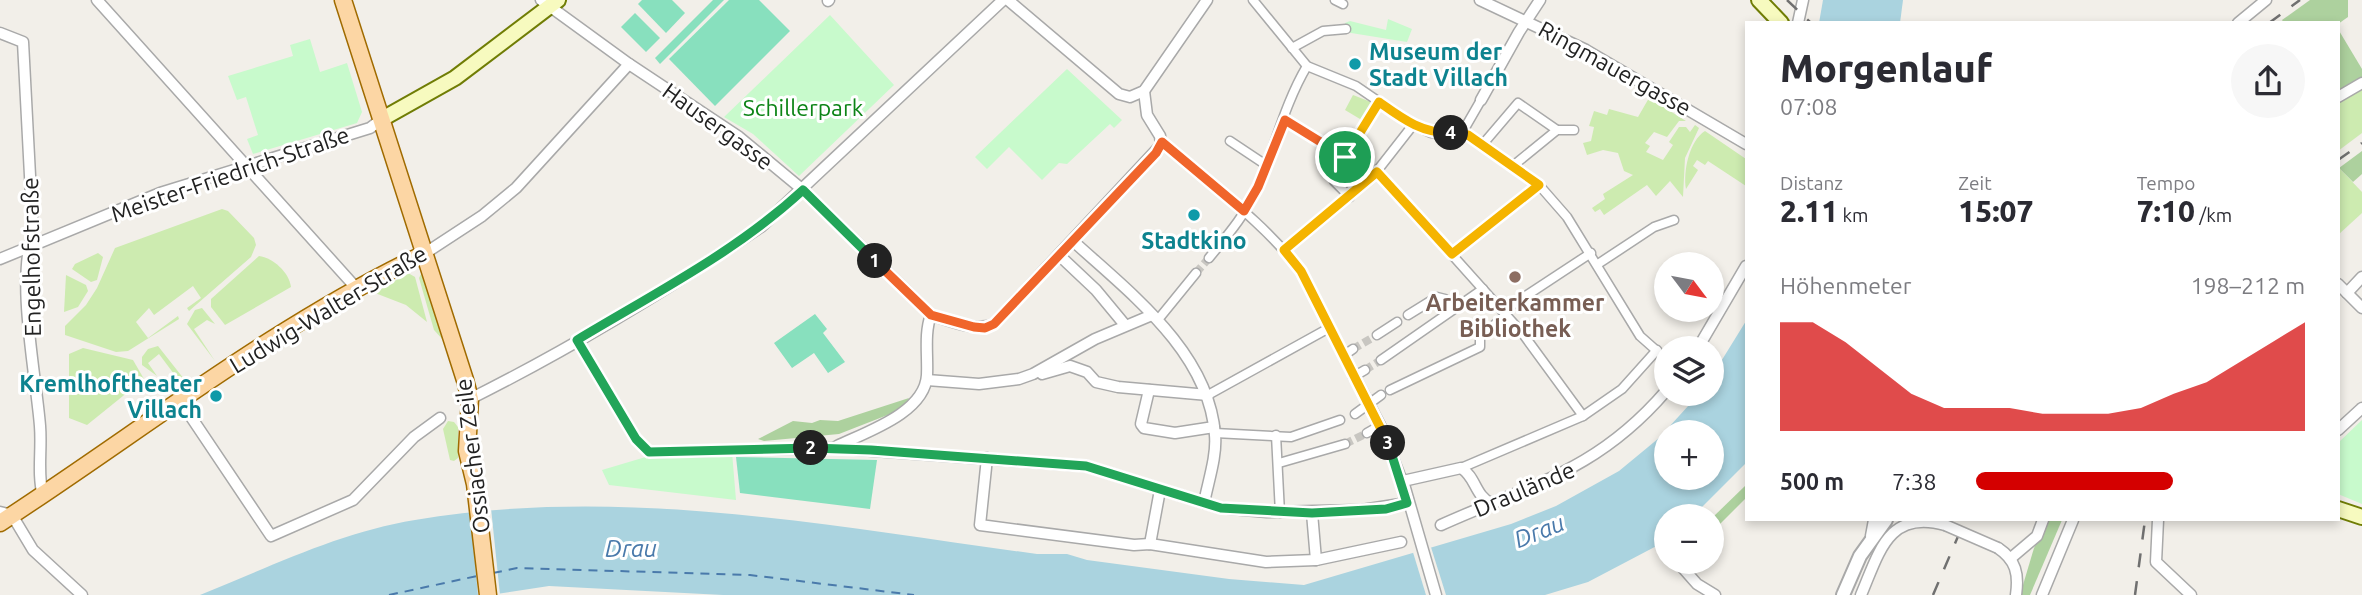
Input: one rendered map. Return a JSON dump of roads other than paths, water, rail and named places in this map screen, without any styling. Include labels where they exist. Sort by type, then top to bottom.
[{"type":"main road","name":"Ossiacher Zeile","points":[[343,0],[470,400],[467,451],[475,484],[488,595]]},
{"type":"main road","points":[[1759,0],[1779,21]]},
{"type":"main road","points":[[382,119],[455,78],[550,2]]},
{"type":"main road","name":"Ludwig-Walter-Straße","points":[[4,517],[43,496],[265,343],[424,254]]},
{"type":"main road","points":[[2340,510],[2362,517]]},
{"type":"street","points":[[97,0],[358,290]]},
{"type":"street","points":[[470,400],[718,256],[762,226],[1005,0],[1119,94],[1130,97],[1144,91],[1207,0]]},
{"type":"street","points":[[1253,0],[1307,66],[1356,86],[1413,125],[1431,133],[1462,133],[1483,144],[1539,185],[1567,217],[1640,336],[1654,348]]},
{"type":"street","name":"Ringmauergasse","points":[[1480,0],[1618,68],[1745,143]]},
{"type":"street","points":[[1462,133],[1540,0]]},
{"type":"street","points":[[1798,21],[1803,0]]},
{"type":"street","points":[[2240,21],[2266,0]]},
{"type":"street","name":"Hausergasse","points":[[550,2],[629,64],[739,137],[803,190],[931,315]]},
{"type":"street","points":[[1292,48],[1323,31],[1346,29]]},
{"type":"street","name":"Engelhofstraße","points":[[0,33],[23,42],[33,233],[28,249],[29,322],[43,496]]},
{"type":"street","name":"Ludwig-Walter-Straße","points":[[424,254],[482,216],[516,188],[629,64]]},
{"type":"street","points":[[1209,258],[1244,211],[1285,120],[1290,98],[1307,66]]},
{"type":"street","points":[[2340,96],[2362,83]]},
{"type":"street","points":[[1144,91],[1147,115],[1162,144],[1244,211],[1284,250],[1301,271],[1353,377],[1381,425],[1402,481],[1436,595]]},
{"type":"street","points":[[1350,197],[1334,181],[1345,157],[1379,102]]},
{"type":"street","points":[[1483,144],[1518,103],[1557,130],[1574,130]]},
{"type":"street","name":"Meister-Friedrich-Straße","points":[[0,259],[160,193],[370,128],[382,119]]},
{"type":"street","points":[[1285,120],[1345,157]]},
{"type":"street","points":[[1284,250],[1377,172],[1413,125]]},
{"type":"street","points":[[1514,165],[1557,130]]},
{"type":"street","points":[[1230,141],[1266,165]]},
{"type":"street","points":[[833,448],[906,410],[920,394],[927,380],[931,315],[974,327],[985,328],[994,324],[1162,144]]},
{"type":"street","points":[[1377,172],[1504,313],[1583,416]]},
{"type":"street","points":[[1452,254],[1539,185]]},
{"type":"street","points":[[1598,264],[1654,228],[1674,220]]},
{"type":"street","points":[[1073,241],[1156,316],[1208,395],[1215,430],[1204,503]]},
{"type":"street","points":[[1391,390],[1480,347],[1480,337],[1504,313],[1591,253]]},
{"type":"street","points":[[1060,256],[1096,290],[1125,325]]},
{"type":"street","points":[[1705,336],[1745,268]]},
{"type":"street","points":[[1033,374],[1125,325],[1156,316],[1196,273]]},
{"type":"street","points":[[2347,293],[2362,277]]},
{"type":"street","points":[[2340,287],[2362,308]]},
{"type":"street","points":[[1381,359],[1483,289]]},
{"type":"street","points":[[1408,315],[1437,297],[1445,299],[1455,308]]},
{"type":"street","points":[[1377,335],[1397,322]]},
{"type":"street","points":[[927,380],[979,384],[1070,366],[1087,372],[1096,382],[1208,395],[1329,328]]},
{"type":"street","points":[[577,340],[636,439],[649,452],[833,448],[1086,466],[1221,508],[1279,513],[1386,509],[1407,503]]},
{"type":"street","points":[[1343,356],[1353,349]]},
{"type":"street","points":[[1402,481],[1461,468],[1583,416],[1622,388],[1654,353]]},
{"type":"street","points":[[1353,377],[1365,369]]},
{"type":"street","points":[[1149,390],[1141,424],[1144,428],[1175,432],[1215,430],[1291,437],[1340,420]]},
{"type":"street","points":[[1355,414],[1381,395]]},
{"type":"street","points":[[181,402],[271,536],[353,500],[414,437],[440,418]]},
{"type":"street","name":"Draulände","points":[[1441,525],[1491,503],[1528,491],[1591,459],[1626,432],[1654,403]]},
{"type":"street","points":[[2340,428],[2362,408]]},
{"type":"street","points":[[1367,433],[1381,425]]},
{"type":"street","points":[[1276,435],[1279,513]]},
{"type":"street","points":[[1279,463],[1345,444]]},
{"type":"street","points":[[987,458],[980,525],[1134,545],[1150,544],[1266,562],[1316,560],[1401,542]]},
{"type":"street","points":[[1461,468],[1468,472],[1481,499],[1491,503]]},
{"type":"street","points":[[1150,544],[1160,490]]},
{"type":"street","points":[[1312,513],[1316,560]]},
{"type":"street","points":[[4,517],[33,550],[82,595]]},
{"type":"street","points":[[1843,595],[1871,536],[1874,521]]},
{"type":"street","points":[[1871,536],[1885,521]]},
{"type":"street","points":[[1861,595],[1879,551],[1893,532],[1919,521],[1945,525],[1998,548],[2011,558],[2018,578],[2016,595]]},
{"type":"street","points":[[2011,558],[2037,536],[2043,521]]},
{"type":"street","points":[[2042,595],[2073,521]]},
{"type":"street","points":[[2158,521],[2156,562],[2191,595]]},
{"type":"street","points":[[1688,574],[1697,584],[1715,595]]},
{"type":"water","points":[[1823,0],[1903,0],[1900,21],[1819,21]]},
{"type":"water","name":"Drau","points":[[1745,323],[1745,464],[1724,485],[1724,420],[1675,420],[1688,406],[1724,406],[1724,357]]},
{"type":"water","name":"Drau","points":[[1654,442],[1654,490],[1719,490],[1705,504],[1654,504],[1654,547],[1588,582],[1545,595],[723,595],[549,586],[490,595],[200,595],[332,542],[387,526],[492,510],[570,507],[726,513],[1037,554],[1067,554],[1087,560],[1229,579],[1304,585],[1511,524],[1556,506],[1619,471]]},
{"type":"tunnel","points":[[1196,273],[1209,258]]},
{"type":"tunnel","points":[[1353,349],[1377,335]]},
{"type":"tunnel","points":[[1365,370],[1381,360]]},
{"type":"tunnel","points":[[1345,444],[1367,433]]},
{"type":"railway","points":[[1787,0],[1809,21]]},
{"type":"railway","points":[[2272,21],[2300,0]]},
{"type":"railway","points":[[2340,159],[2362,143]]},
{"type":"railway","points":[[1933,595],[1965,521]]},
{"type":"railway","points":[[2135,595],[2145,521]]},
{"type":"place","name":"Museum der Stadt Villach","points":[[1355,64]]},
{"type":"place","name":"Stadtkino","points":[[1194,215]]},
{"type":"place","name":"Arbeiterkammer Bibliothek","points":[[1515,277]]},
{"type":"place","name":"Kremlhoftheater Villach","points":[[216,396]]},
{"type":"park label","name":"Schillerpark","points":[[803,107]]}]
